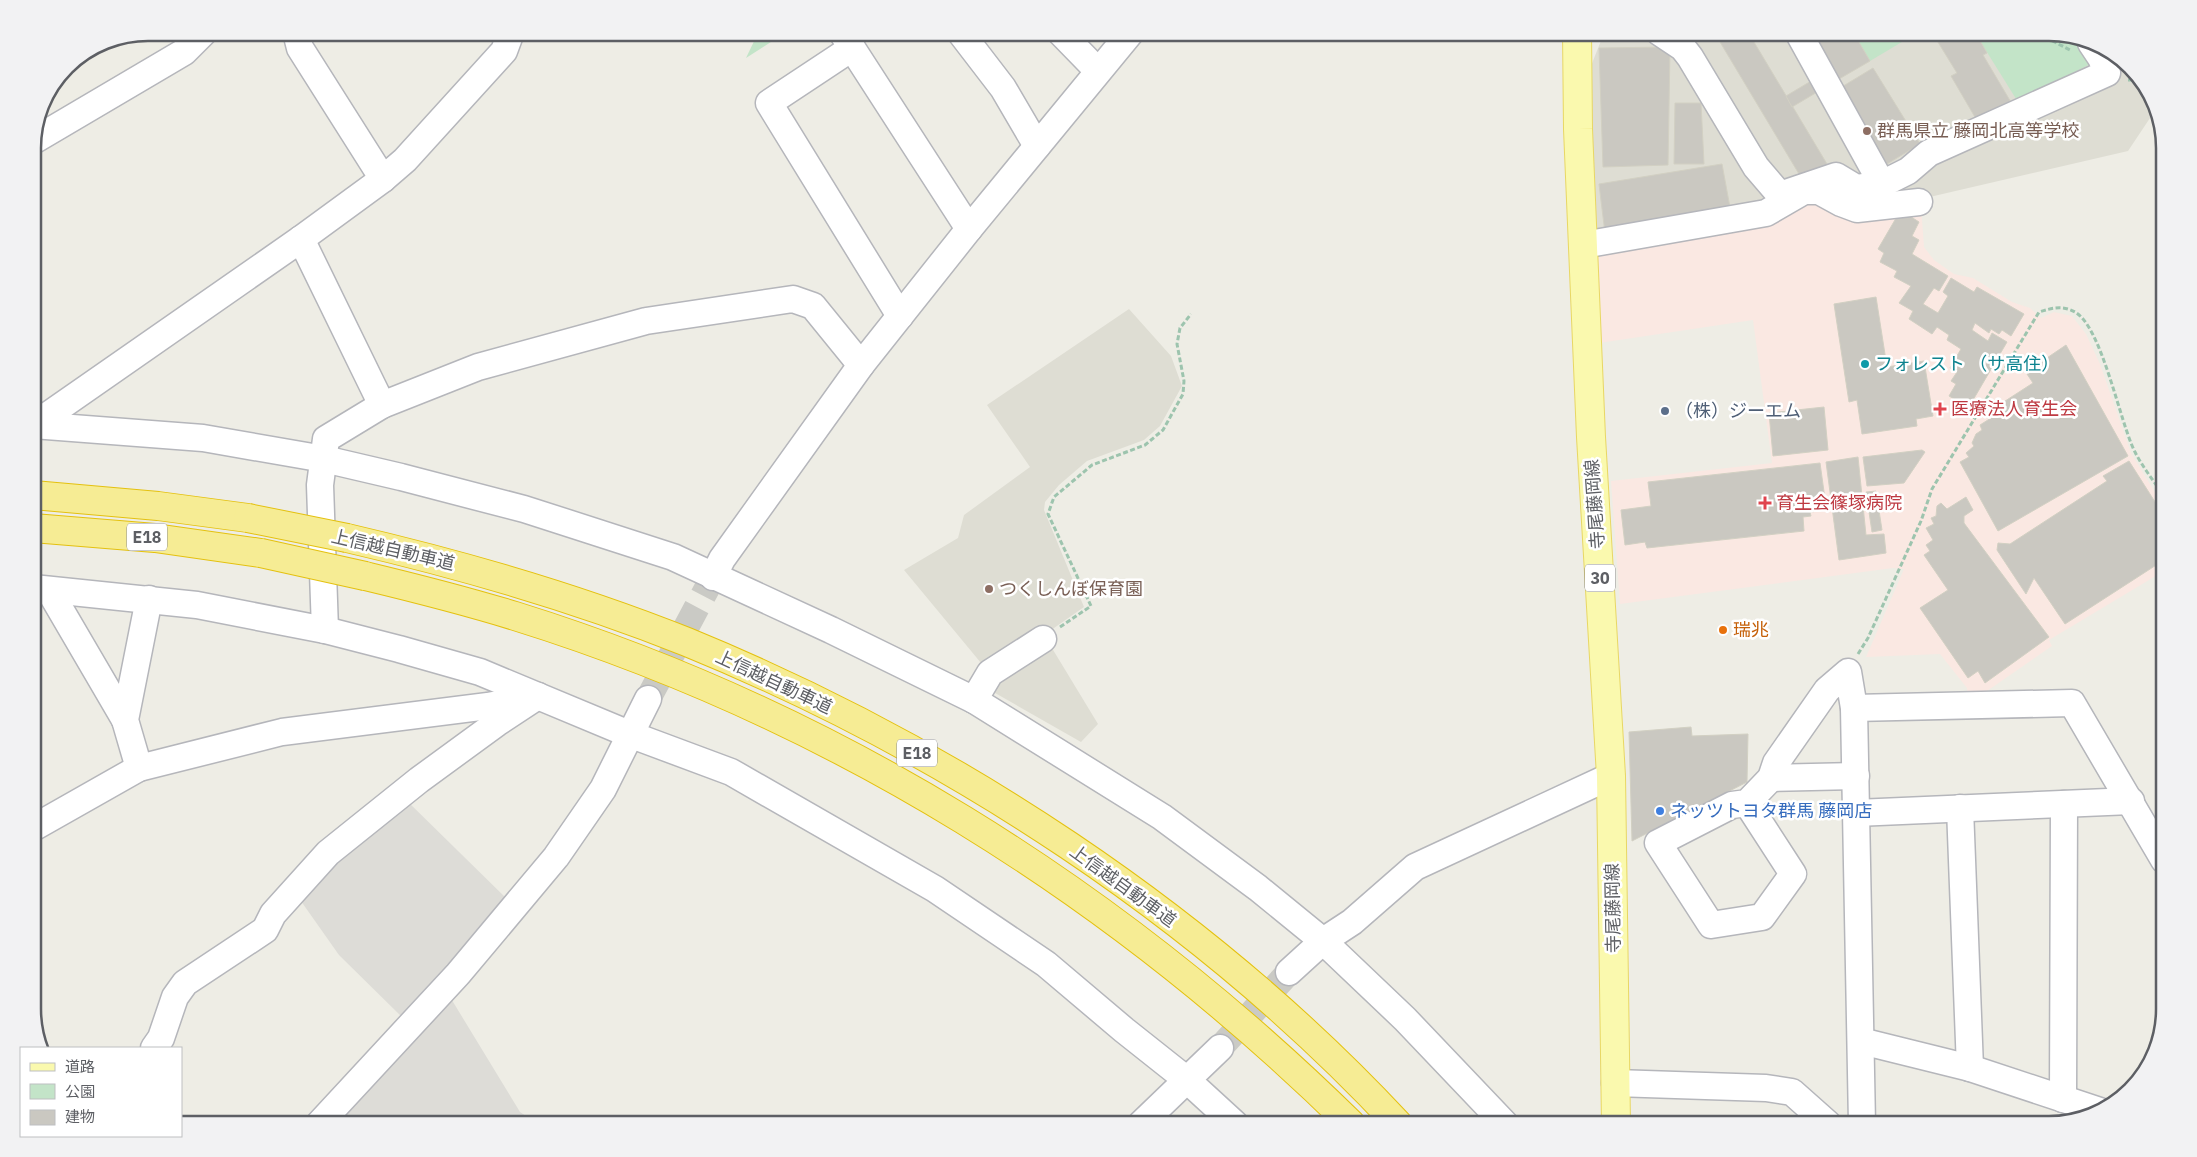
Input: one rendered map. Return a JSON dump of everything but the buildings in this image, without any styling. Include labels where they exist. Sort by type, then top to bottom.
[{"type":"highway","name":"上信越自動車道","points":[[41,496],[158,506],[248,518],[427,556],[512,580],[686,642],[778,682],[857,720],[938,764],[1016,812],[1100,868],[1174,923],[1247,982],[1322,1050],[1390,1116]]},
{"type":"highway","name":"上信越自動車道","points":[[41,529],[155,538],[261,554],[365,576],[516,616],[670,672],[753,707],[831,744],[922,794],[1009,847],[1082,896],[1228,1009],[1295,1069],[1343,1116]]},
{"type":"main road","name":"寺尾藤岡線","points":[[1578,41],[1578,129],[1583,246],[1611,776],[1616,1116]]},
{"type":"street","points":[[298,41],[300,48],[383,180]]},
{"type":"street","points":[[41,419],[383,180],[405,160],[504,51],[508,41]]},
{"type":"street","points":[[846,41],[769,103],[900,316]]},
{"type":"street","points":[[848,41],[969,229]]},
{"type":"street","points":[[967,41],[1003,88],[1037,146]]},
{"type":"street","points":[[1069,41],[1098,71]]},
{"type":"street","points":[[712,577],[722,559],[861,365],[969,229],[1123,41]]},
{"type":"street","points":[[1672,41],[1683,48],[1690,57],[1756,167],[1780,195],[1836,176],[1856,188],[1882,184],[1908,171],[1929,153],[2107,73],[2098,53]]},
{"type":"street","points":[[1803,41],[1882,184]]},
{"type":"street","points":[[42,136],[179,42]]},
{"type":"street","points":[[1583,246],[1766,213],[1804,191],[1819,191],[1840,203],[1857,209],[1919,202]]},
{"type":"street","points":[[301,239],[382,406]]},
{"type":"street","points":[[325,630],[320,485],[326,439],[382,406],[478,367],[646,320],[793,299],[813,306],[861,365]]},
{"type":"street","points":[[41,426],[203,438],[324,459],[524,509],[673,557],[712,577],[831,630],[974,700],[1162,817],[1258,888],[1323,941],[1405,1019],[1497,1116]]},
{"type":"street","points":[[41,589],[197,605],[325,630],[480,672],[629,734],[731,772],[935,890],[1046,964],[1187,1080],[1226,1116]]},
{"type":"street","points":[[41,589],[125,720],[139,768]]},
{"type":"street","points":[[125,720],[149,599]]},
{"type":"street","points":[[974,700],[990,673],[1043,639]]},
{"type":"street","points":[[1848,672],[1854,708],[1862,1116]]},
{"type":"street","points":[[1747,803],[1793,874],[1762,916],[1711,925],[1658,843],[1732,806],[1747,803],[1771,778],[1776,763],[1828,690],[1848,672]]},
{"type":"street","points":[[41,823],[139,768],[282,732],[488,706],[538,696]]},
{"type":"street","points":[[155,1047],[161,1038],[175,997],[185,983],[265,930],[273,914],[312,869],[419,780],[497,723],[538,696]]},
{"type":"street","points":[[326,1116],[458,974],[556,857],[603,789],[648,699]]},
{"type":"street","points":[[1854,708],[2072,703],[2156,846]]},
{"type":"street","points":[[1288,972],[1323,941],[1352,922],[1415,867],[1611,776]]},
{"type":"street","points":[[1771,778],[1856,776]]},
{"type":"street","points":[[1856,813],[2131,801]]},
{"type":"street","points":[[2063,1099],[2064,804]]},
{"type":"street","points":[[1960,808],[1970,1068]]},
{"type":"street","points":[[1861,1041],[1970,1068],[2091,1107]]},
{"type":"street","points":[[1149,1116],[1220,1048]]},
{"type":"street","points":[[1615,1083],[1766,1088],[1792,1092],[1819,1116]]},
{"type":"path","points":[[1848,672],[1868,638],[1921,522],[1932,489],[2039,312],[2059,306],[2077,313],[2091,332],[2103,357],[2135,452],[2156,485]]},
{"type":"path","points":[[1043,639],[1091,606],[1048,514],[1054,497],[1092,465],[1145,445],[1163,430],[1183,394],[1184,381],[1177,344],[1180,328],[1191,314]]},
{"type":"shaded area","name":"群馬県立 藤岡北高等学校","points":[[1601,41],[2062,42],[2096,52],[2119,68],[2138,89],[2151,117],[2128,151],[1921,199],[1762,210],[1593,240],[1591,66]]},
{"type":"shaded area","name":"医療法人育生会","points":[[1804,194],[1921,206],[1924,247],[1934,260],[1954,274],[1973,278],[2012,302],[2030,308],[2041,318],[2054,312],[2072,316],[2086,334],[2100,364],[2131,453],[2156,494],[2156,576],[2049,640],[2052,646],[1987,691],[1987,699],[1968,699],[1967,688],[1940,654],[1866,657],[1904,569],[1893,568],[1620,604],[1611,481],[1772,463],[1753,320],[1599,343],[1593,247]]},
{"type":"shaded area","points":[[1129,309],[1171,356],[1182,386],[1160,426],[1144,440],[1087,461],[1059,485],[1045,502],[1044,510],[1084,607],[1044,635],[1098,724],[1081,742],[988,689],[986,669],[904,570],[958,538],[964,515],[1030,467],[987,405]]},
{"type":"shaded area","points":[[404,798],[510,902],[404,1019],[339,955],[296,894]]},
{"type":"shaded area","points":[[447,992],[520,1112],[526,1116],[335,1116]]},
{"type":"green space","points":[[754,41],[773,41],[746,58]]},
{"type":"green space","points":[[1858,41],[1904,41],[1870,61]]},
{"type":"green space","points":[[1980,41],[2048,41],[2062,42],[2085,48],[2094,62],[2018,102]]},
{"type":"tunnel","points":[[648,699],[713,577]]},
{"type":"tunnel","points":[[1220,1048],[1289,972]]},
{"type":"place","name":"群馬県立 藤岡北高等学校","points":[[1867,131]]},
{"type":"place","name":"フォレスト （サ高住）","points":[[1865,364]]},
{"type":"place","name":"医療法人育生会","points":[[1940,409]]},
{"type":"place","name":"（株）ジーエム","points":[[1665,411]]},
{"type":"place","name":"育生会篠塚病院","points":[[1765,503]]},
{"type":"place","name":"つくしんぼ保育園","points":[[989,589]]},
{"type":"place","name":"瑞兆","points":[[1723,630]]},
{"type":"place","name":"ネッツトヨタ群馬 藤岡店","points":[[1660,811]]}]
